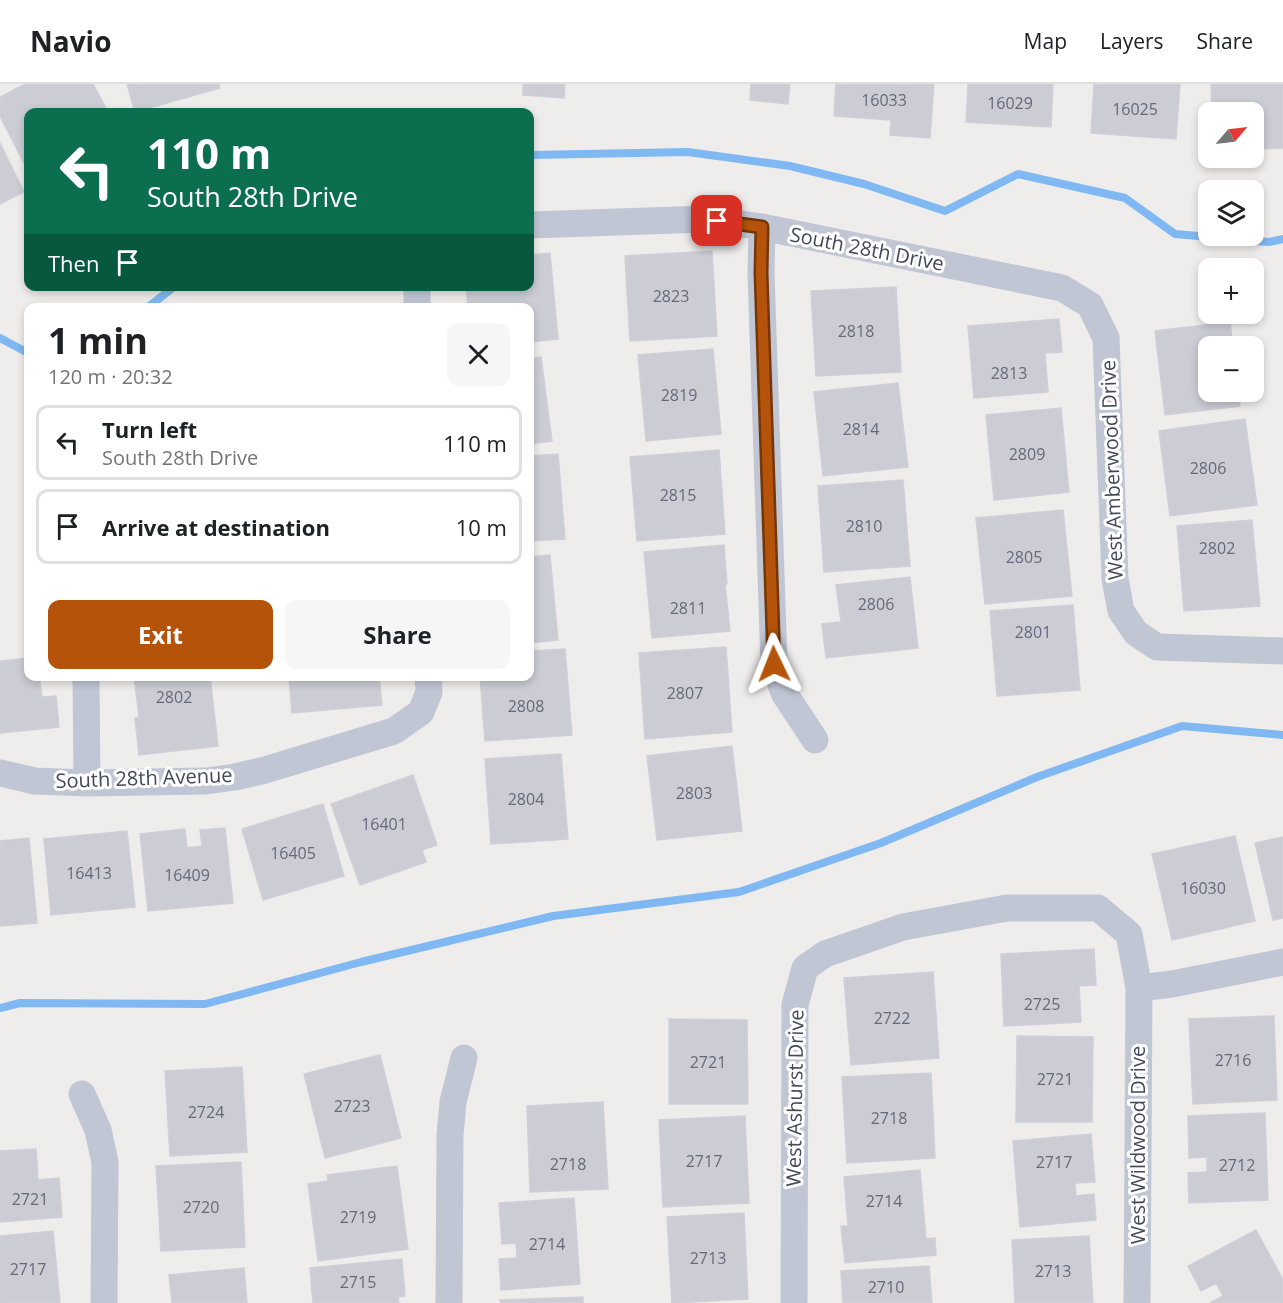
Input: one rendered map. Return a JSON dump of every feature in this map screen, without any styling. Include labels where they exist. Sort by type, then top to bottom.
[{"type":"street","name":"South 28th Drive","points":[[534,225],[705,219],[762,227],[1062,288],[1090,305]]},
{"type":"street","points":[[762,227],[761,273],[774,664],[784,693],[815,740]]},
{"type":"street","name":"West Amberwood Drive","points":[[1090,305],[1106,338],[1115,579],[1121,611],[1136,633],[1157,647],[1283,651]]},
{"type":"street","points":[[86,681],[87,783]]},
{"type":"street","name":"South 28th Avenue","points":[[0,774],[35,781],[87,783],[206,781],[235,777],[394,731],[421,712],[429,692],[428,681]]},
{"type":"street","name":"South 28th Avenue","points":[[0,793],[35,781]]},
{"type":"street","name":"West Ashurst Drive","points":[[794,1303],[795,1005],[805,968],[825,954],[903,927],[1007,908],[1098,908],[1129,934],[1139,988]]},
{"type":"street","points":[[1139,988],[1172,984],[1283,962]]},
{"type":"street","name":"West Wildwood Drive","points":[[1137,1303],[1139,988]]},
{"type":"street","points":[[449,1303],[450,1135],[453,1102],[464,1058]]},
{"type":"street","points":[[82,1094],[98,1131],[105,1162],[104,1303]]},
{"type":"building","points":[[25,84],[93,84],[106,108],[24,108],[24,163],[0,116],[0,97]]},
{"type":"building","points":[[127,84],[219,84],[220,88],[149,108],[134,108]]},
{"type":"building","points":[[523,84],[565,84],[564,98],[523,95]]},
{"type":"building","points":[[751,84],[790,84],[788,104],[750,100]]},
{"type":"building","points":[[836,84],[934,84],[930,138],[890,135],[891,120],[834,116]]},
{"type":"building","points":[[968,84],[1053,84],[1051,127],[966,122]]},
{"type":"building","points":[[1094,84],[1180,84],[1176,139],[1091,133]]},
{"type":"building","points":[[1211,84],[1283,84],[1283,148],[1264,149],[1264,102],[1212,102]]},
{"type":"building","points":[[0,143],[24,192],[0,204]]},
{"type":"building","points":[[712,251],[717,336],[630,341],[625,256]]},
{"type":"building","points":[[550,253],[558,339],[534,342],[534,303],[468,303],[466,291],[534,291],[534,255]]},
{"type":"building","points":[[896,287],[901,372],[816,376],[811,291]]},
{"type":"building","points":[[1059,319],[1062,352],[1045,353],[1048,392],[974,398],[968,326]]},
{"type":"building","points":[[1230,324],[1232,336],[1198,336],[1198,402],[1239,402],[1240,406],[1165,415],[1155,331]]},
{"type":"building","points":[[713,349],[721,434],[646,441],[638,355]]},
{"type":"building","points":[[541,357],[552,441],[534,443],[534,358]]},
{"type":"building","points":[[898,383],[908,467],[823,476],[814,392]]},
{"type":"building","points":[[1061,408],[1069,492],[994,500],[986,415]]},
{"type":"building","points":[[1245,419],[1257,505],[1170,516],[1159,431]]},
{"type":"building","points":[[719,450],[725,534],[637,541],[630,457]]},
{"type":"building","points":[[558,454],[565,539],[534,541],[534,456]]},
{"type":"building","points":[[903,480],[910,566],[824,572],[818,486]]},
{"type":"building","points":[[1063,510],[1072,596],[985,604],[976,518]]},
{"type":"building","points":[[1252,520],[1260,606],[1184,611],[1177,526]]},
{"type":"building","points":[[724,545],[730,631],[652,638],[644,552]]},
{"type":"building","points":[[550,555],[558,640],[534,643],[534,557]]},
{"type":"building","points":[[910,577],[918,648],[826,658],[822,624],[841,622],[836,585]]},
{"type":"building","points":[[1073,605],[1080,690],[997,696],[990,611]]},
{"type":"building","points":[[726,647],[732,732],[645,739],[639,653]]},
{"type":"building","points":[[565,649],[572,735],[485,741],[480,681],[534,681],[534,651]]},
{"type":"building","points":[[24,658],[24,681],[40,681],[42,697],[56,696],[59,727],[0,733],[0,661]]},
{"type":"building","points":[[135,681],[211,681],[218,746],[139,755],[135,718],[139,717]]},
{"type":"building","points":[[289,681],[380,681],[382,705],[292,713]]},
{"type":"building","points":[[732,746],[742,831],[657,840],[647,756]]},
{"type":"building","points":[[561,754],[568,839],[491,844],[485,759]]},
{"type":"building","points":[[413,775],[437,845],[422,850],[426,862],[360,885],[331,804]]},
{"type":"building","points":[[323,804],[344,876],[263,900],[242,829]]},
{"type":"building","points":[[225,828],[233,903],[148,911],[140,834],[185,829],[187,848],[202,846],[200,830]]},
{"type":"building","points":[[127,831],[135,907],[51,915],[44,839]]},
{"type":"building","points":[[1235,836],[1255,921],[1172,940],[1152,854]]},
{"type":"building","points":[[1283,837],[1283,918],[1273,920],[1255,843]]},
{"type":"building","points":[[29,838],[37,923],[0,926],[0,841]]},
{"type":"building","points":[[1094,949],[1096,985],[1079,986],[1081,1022],[1004,1026],[1001,954]]},
{"type":"building","points":[[933,972],[939,1058],[851,1065],[844,978]]},
{"type":"building","points":[[1274,1016],[1277,1100],[1193,1104],[1189,1019]]},
{"type":"building","points":[[669,1019],[747,1020],[748,1104],[669,1104]]},
{"type":"building","points":[[1017,1036],[1093,1037],[1092,1122],[1016,1122]]},
{"type":"building","points":[[380,1055],[401,1138],[325,1158],[304,1074]]},
{"type":"building","points":[[242,1067],[247,1152],[170,1156],[165,1071]]},
{"type":"building","points":[[931,1073],[935,1158],[847,1163],[842,1077]]},
{"type":"building","points":[[603,1102],[608,1189],[530,1192],[527,1106]]},
{"type":"building","points":[[1265,1113],[1268,1200],[1189,1203],[1188,1173],[1207,1172],[1207,1157],[1189,1158],[1188,1116]]},
{"type":"building","points":[[745,1116],[749,1203],[663,1207],[659,1120]]},
{"type":"building","points":[[1091,1134],[1095,1182],[1075,1183],[1076,1196],[1094,1194],[1096,1220],[1020,1227],[1013,1141]]},
{"type":"building","points":[[36,1149],[38,1180],[59,1178],[62,1217],[0,1222],[0,1151]]},
{"type":"building","points":[[241,1162],[245,1247],[161,1251],[156,1166]]},
{"type":"building","points":[[397,1166],[408,1249],[318,1261],[308,1184],[328,1181],[327,1175]]},
{"type":"building","points":[[920,1170],[926,1239],[935,1238],[936,1255],[845,1263],[841,1226],[848,1226],[844,1177]]},
{"type":"building","points":[[574,1198],[580,1284],[501,1290],[499,1259],[517,1258],[516,1243],[502,1244],[499,1203]]},
{"type":"building","points":[[744,1213],[748,1299],[672,1303],[667,1217]]},
{"type":"building","points":[[1256,1230],[1283,1280],[1283,1303],[1210,1303],[1223,1296],[1216,1283],[1201,1291],[1188,1266]]},
{"type":"building","points":[[53,1231],[60,1303],[0,1303],[0,1236]]},
{"type":"building","points":[[1089,1236],[1093,1303],[1015,1303],[1012,1240]]},
{"type":"building","points":[[402,1259],[405,1296],[398,1297],[399,1303],[313,1303],[310,1268]]},
{"type":"building","points":[[929,1266],[932,1303],[843,1303],[841,1271]]},
{"type":"building","points":[[244,1268],[247,1303],[172,1303],[169,1275]]},
{"type":"building","points":[[583,1297],[583,1303],[501,1303],[500,1300]]},
{"type":"waterway","points":[[534,155],[688,152],[790,166],[864,184],[945,211],[1018,174],[1125,198],[1175,234],[1269,242],[1283,239]]},
{"type":"waterway","points":[[153,303],[169,291]]},
{"type":"waterway","points":[[0,338],[24,351]]},
{"type":"waterway","points":[[0,1008],[20,1003],[205,1004],[361,962],[553,916],[739,892],[881,843],[1037,777],[1182,726],[1283,735]]},
{"type":"route","points":[[717,221],[762,227],[761,273],[774,664]]}]
